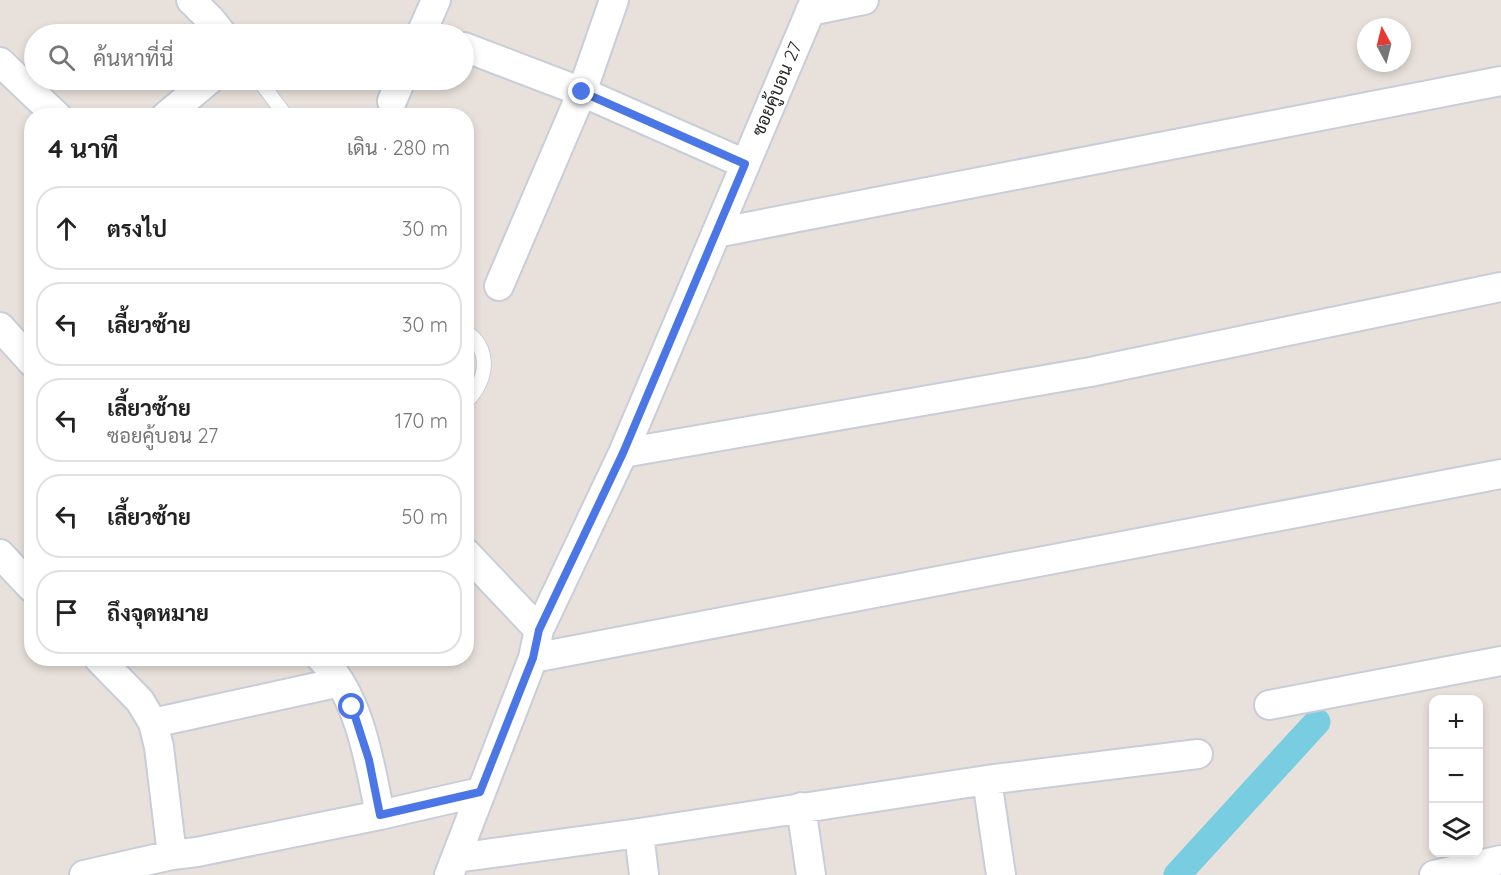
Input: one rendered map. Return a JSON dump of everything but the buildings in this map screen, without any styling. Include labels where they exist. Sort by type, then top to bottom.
[{"type":"street","points":[[191,0],[214,24]]},
{"type":"street","points":[[428,24],[436,0]]},
{"type":"street","points":[[500,286],[582,92],[614,0]]},
{"type":"street","points":[[812,5],[864,0]]},
{"type":"street","name":"ซอยคู้บอน 27","points":[[452,866],[533,658],[539,630],[623,453],[812,5]]},
{"type":"street","points":[[474,51],[582,92],[745,164]]},
{"type":"street","points":[[0,62],[24,85]]},
{"type":"street","points":[[716,233],[1501,81]]},
{"type":"street","points":[[30,90],[49,108]]},
{"type":"street","points":[[176,108],[197,90]]},
{"type":"street","points":[[623,453],[1090,372],[1501,287]]},
{"type":"street","points":[[0,327],[24,353]]},
{"type":"street","points":[[533,658],[1501,474]]},
{"type":"street","points":[[0,554],[24,580]]},
{"type":"street","points":[[474,561],[539,630]]},
{"type":"street","points":[[1269,705],[1501,661]]},
{"type":"street","points":[[106,666],[140,701],[153,723],[189,861]]},
{"type":"street","points":[[329,666],[352,707],[369,760],[380,815]]},
{"type":"street","points":[[153,723],[340,682]]},
{"type":"street","points":[[452,866],[801,807],[987,780],[1198,754]]},
{"type":"street","points":[[987,780],[1001,875]]},
{"type":"street","points":[[84,875],[189,861],[480,792]]},
{"type":"street","points":[[801,807],[811,875]]},
{"type":"street","points":[[639,833],[644,875]]},
{"type":"street","points":[[1434,875],[1501,860]]},
{"type":"lane","points":[[266,90],[280,108]]},
{"type":"lane","points":[[474,340],[480,346],[484,366],[481,385],[474,393]]},
{"type":"waterway","points":[[1177,875],[1317,722]]},
{"type":"route","points":[[352,707],[369,760],[380,815],[480,792],[533,658],[539,630],[623,453],[745,164],[582,92]]}]
